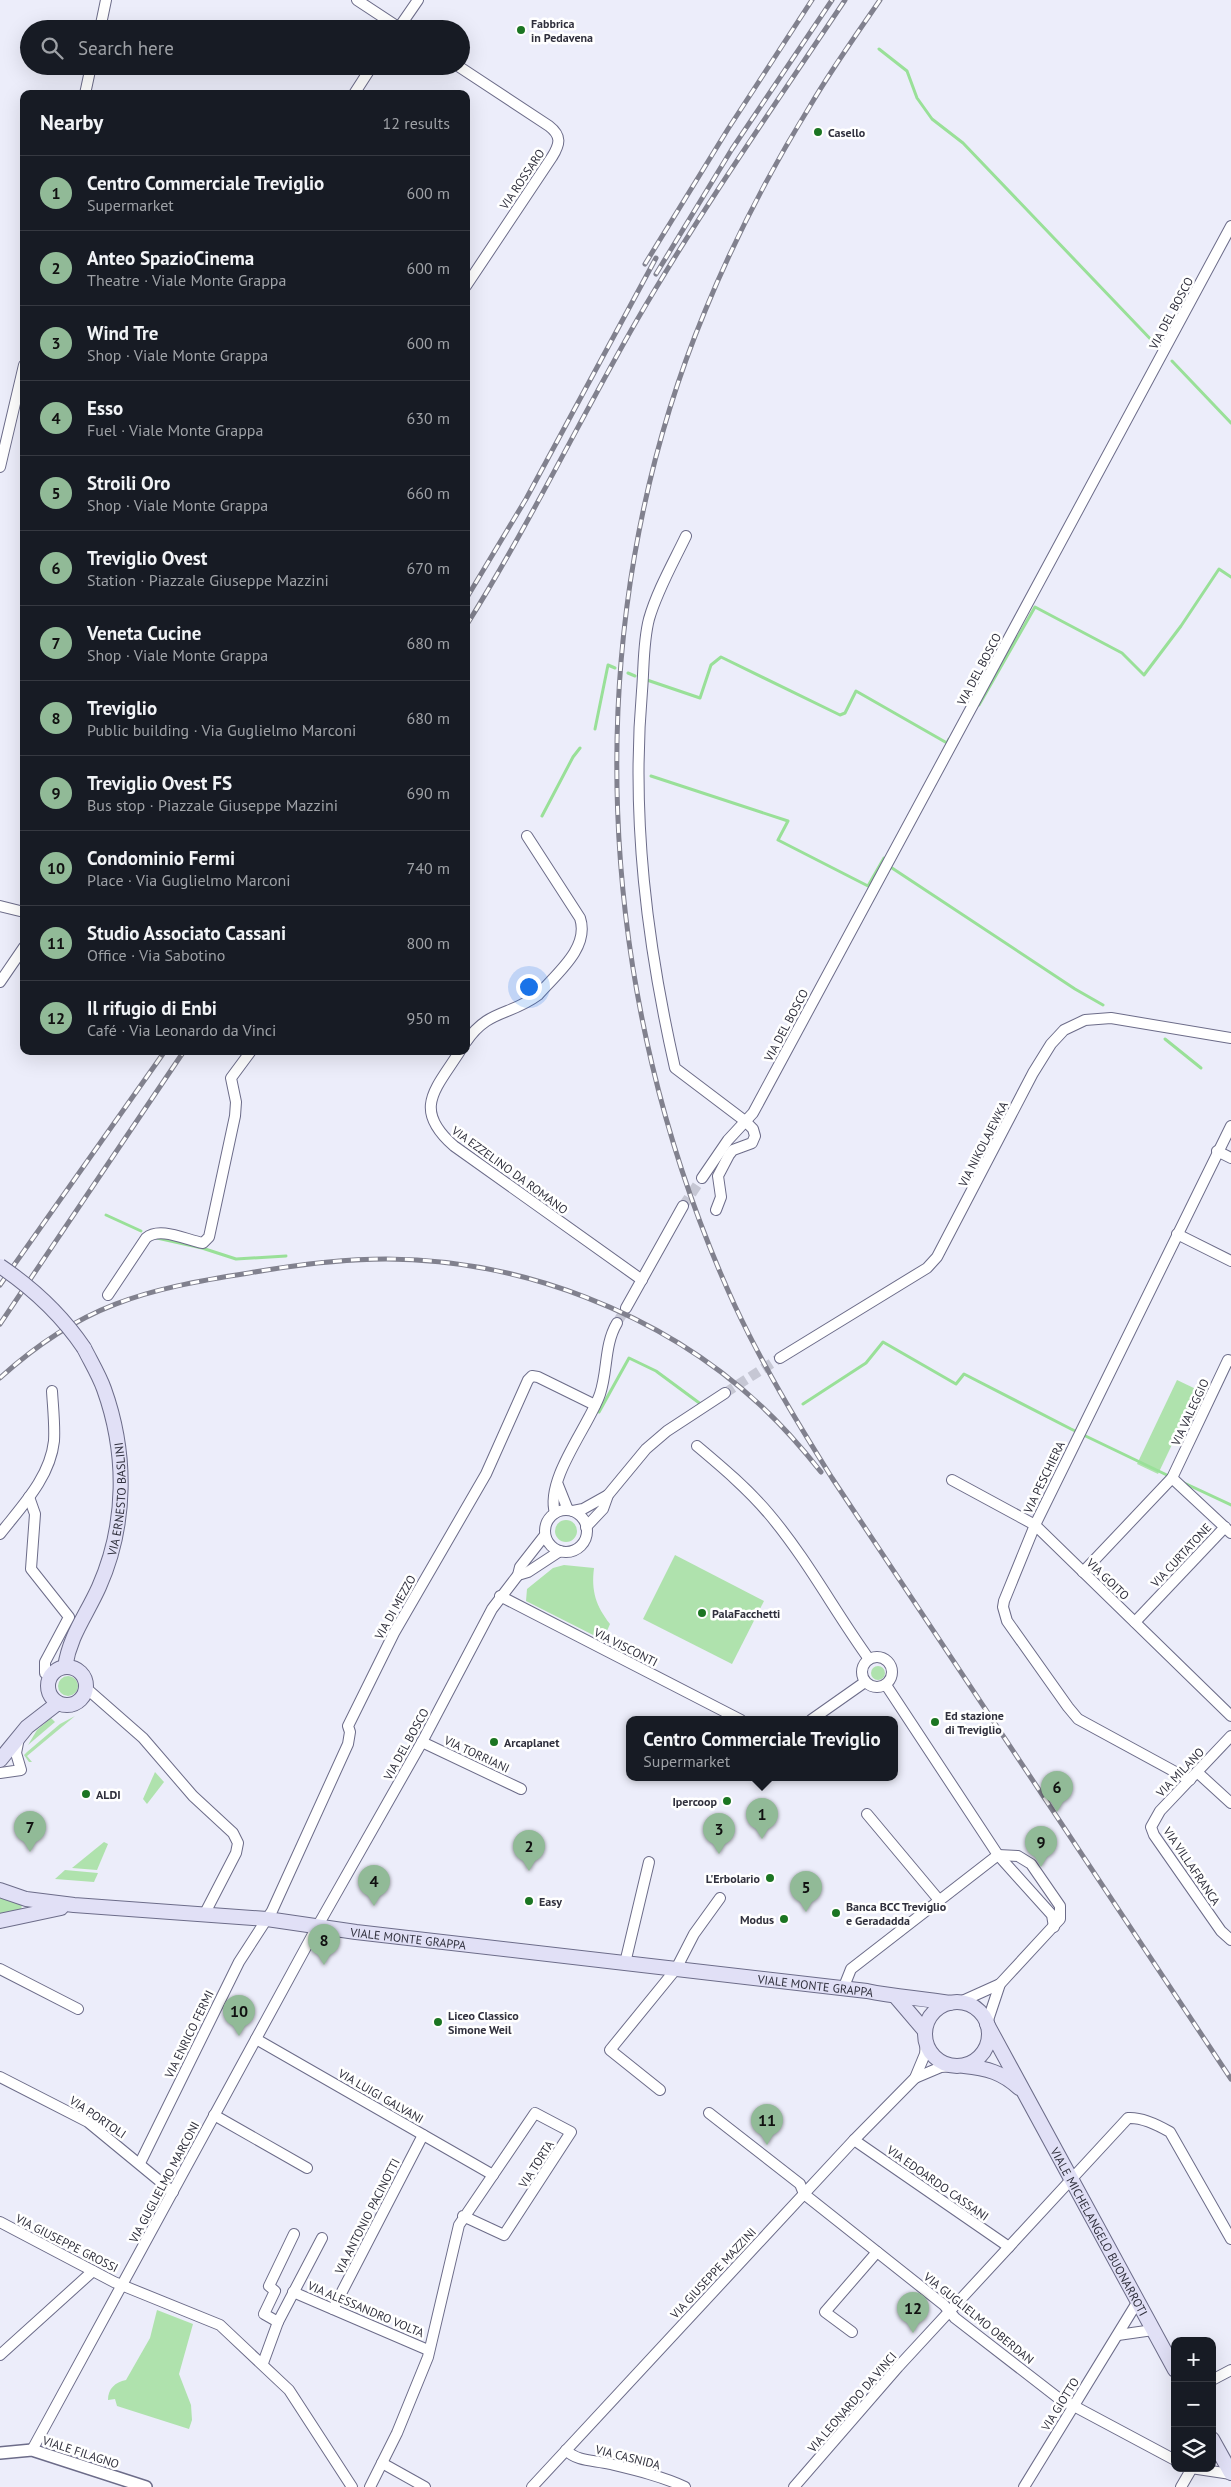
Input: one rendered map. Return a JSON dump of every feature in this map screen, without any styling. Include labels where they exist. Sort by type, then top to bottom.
[{"type":"main road","name":"VIA ERNESTO BASLINI","points":[[0,1266],[42,1298],[59,1314],[84,1348],[104,1388],[118,1438],[122,1478],[109,1560],[99,1587],[68,1647],[71,1669]]},
{"type":"main road","points":[[0,1760],[35,1718],[58,1703],[68,1706],[78,1702],[86,1688],[85,1678],[71,1669],[50,1683],[35,1718]]},
{"type":"main road","points":[[50,1683],[58,1703]]},
{"type":"main road","name":"VIALE MONTE GRAPPA","points":[[0,1890],[26,1899],[74,1905],[267,1919],[896,1997],[914,1996],[955,2002]]},
{"type":"main road","name":"VIALE MONTE GRAPPA","points":[[0,1921],[74,1905]]},
{"type":"main road","points":[[896,1997],[926,2037],[935,2058],[958,2066],[979,2057],[985,2049],[988,2040],[987,2024],[975,2008],[955,2002],[933,2013],[926,2037]]},
{"type":"main road","name":"VIALE MICHELANGELO BUONARROTI","points":[[987,2024],[1171,2363]]},
{"type":"main road","name":"VIALE MICHELANGELO BUONARROTI","points":[[958,2066],[984,2068],[999,2073],[1025,2094]]},
{"type":"main road","points":[[1216,2446],[1231,2474]]},
{"type":"street","points":[[102,20],[106,0]]},
{"type":"street","points":[[357,0],[387,20]]},
{"type":"street","points":[[404,20],[418,0]]},
{"type":"street","name":"VIA ROSSARO","points":[[470,74],[549,126],[558,134],[559,145],[470,280]]},
{"type":"street","points":[[86,90],[89,75]]},
{"type":"street","points":[[357,90],[366,75]]},
{"type":"street","name":"VIA DEL BOSCO","points":[[702,1178],[728,1140],[753,1113],[1231,226]]},
{"type":"street","points":[[0,467],[20,382]]},
{"type":"street","points":[[686,536],[656,602],[645,642],[639,728],[638,797],[642,871],[657,982],[674,1068],[745,1121],[753,1129],[755,1139],[748,1145],[734,1150],[729,1155],[718,1176],[721,1197],[716,1210]]},
{"type":"street","points":[[470,1037],[484,1021],[530,1001],[538,995],[582,939],[583,927],[580,918],[527,836]]},
{"type":"street","points":[[0,906],[20,911]]},
{"type":"street","points":[[0,982],[20,953]]},
{"type":"street","name":"VIA NIKOLAJEWKA","points":[[780,1358],[927,1268],[937,1257],[1033,1072],[1051,1044],[1064,1030],[1086,1020],[1111,1018],[1231,1038]]},
{"type":"street","points":[[108,1295],[146,1238],[151,1234],[159,1233],[203,1243],[210,1237],[235,1116],[236,1102],[231,1078],[248,1055]]},
{"type":"street","name":"VIA EZZELINO DA ROMANO","points":[[458,1055],[432,1096],[432,1119],[440,1134],[454,1146],[642,1280]]},
{"type":"street","name":"VIA PESCHIERA","points":[[1231,1126],[1217,1151],[1035,1525],[1003,1607],[1007,1621],[1078,1719],[1193,1776],[1231,1803]]},
{"type":"street","points":[[1217,1151],[1231,1158]]},
{"type":"street","points":[[626,1308],[683,1206]]},
{"type":"street","points":[[1177,1234],[1231,1261]]},
{"type":"street","points":[[555,1514],[553,1502],[560,1474],[600,1393],[608,1342],[617,1323]]},
{"type":"street","name":"VIA VALEGGIO","points":[[1083,1572],[1172,1478],[1228,1360],[1231,1361]]},
{"type":"street","name":"VIA DI MEZZO","points":[[267,1919],[348,1744],[350,1732],[348,1726],[394,1633],[486,1474],[528,1380],[532,1376],[538,1377],[595,1406]]},
{"type":"street","points":[[0,1534],[29,1497],[49,1461],[54,1443],[52,1391]]},
{"type":"street","points":[[558,1485],[570,1511],[581,1517],[586,1527],[585,1539],[579,1546],[568,1551],[560,1551],[551,1545],[545,1535],[547,1522],[555,1514],[570,1511],[584,1509],[608,1495],[646,1449],[667,1431],[725,1393]]},
{"type":"street","points":[[697,1446],[734,1477],[770,1514],[794,1546],[869,1659]]},
{"type":"street","points":[[1172,1478],[1228,1530]]},
{"type":"street","name":"VIA GOITO","points":[[952,1480],[1035,1525],[1231,1716]]},
{"type":"street","points":[[586,1527],[603,1510],[608,1495]]},
{"type":"street","points":[[29,1497],[35,1514],[31,1569],[69,1617],[45,1662],[46,1673],[50,1683]]},
{"type":"street","name":"VIA CURTATONE","points":[[1135,1622],[1228,1530]]},
{"type":"street","name":"VIA DEL BOSCO","points":[[318,1926],[422,1742],[500,1596],[518,1575],[520,1567],[545,1535]]},
{"type":"street","name":"VIA DEL BOSCO","points":[[518,1575],[528,1572],[560,1551]]},
{"type":"street","name":"VIA VISCONTI","points":[[500,1596],[733,1716]]},
{"type":"street","points":[[882,1658],[891,1665],[892,1676],[886,1685],[874,1688],[865,1682],[862,1670],[869,1659],[882,1658]]},
{"type":"street","points":[[817,1716],[865,1682]]},
{"type":"street","points":[[886,1685],[998,1855],[1014,1870],[1052,1915],[1054,1927]]},
{"type":"street","points":[[86,1688],[143,1738],[194,1796],[233,1833],[238,1843],[236,1853],[205,1913]]},
{"type":"street","points":[[0,1772],[21,1770],[16,1753],[20,1734]]},
{"type":"street","name":"VIA MILANO","points":[[1152,1827],[1160,1811],[1231,1736]]},
{"type":"street","name":"VIA TORRIANI","points":[[422,1742],[521,1789]]},
{"type":"street","points":[[867,1814],[939,1900]]},
{"type":"street","name":"VIA VILLAFRANCA","points":[[1152,1827],[1154,1835],[1210,1915],[1231,1940]]},
{"type":"street","points":[[843,1989],[851,1969],[998,1855],[1018,1856],[1031,1864],[1060,1906],[1060,1919],[1000,1984],[955,2002]]},
{"type":"street","points":[[1014,1870],[1020,1861],[1026,1860]]},
{"type":"street","points":[[625,1963],[649,1862]]},
{"type":"street","points":[[660,2090],[610,2050],[676,1969],[694,1934],[720,1898]]},
{"type":"street","name":"VIA ENRICO FERMI","points":[[140,2163],[235,1970],[267,1919]]},
{"type":"street","name":"VIA GUGLIELMO MARCONI","points":[[32,2450],[318,1926]]},
{"type":"street","points":[[0,1969],[78,2009]]},
{"type":"street","points":[[987,2024],[1000,1984]]},
{"type":"street","name":"VIA GIUSEPPE MAZZINI","points":[[532,2487],[854,2140],[915,2078],[925,2054],[926,2037]]},
{"type":"street","name":"VIA LUIGI GALVANI","points":[[256,2038],[493,2175]]},
{"type":"street","name":"VIA GIUSEPPE MAZZINI","points":[[915,2078],[941,2067],[958,2066]]},
{"type":"street","name":"VIA PORTOLI","points":[[0,2077],[88,2122],[173,2192]]},
{"type":"street","name":"VIA TORTA","points":[[370,2487],[397,2433],[428,2356],[452,2244],[463,2216],[535,2113],[571,2132],[504,2235],[463,2216]]},
{"type":"street","name":"VIA GUGLIELMO OBERDAN","points":[[709,2113],[800,2184],[804,2194],[1057,2397],[1171,2458]]},
{"type":"street","points":[[214,2115],[307,2168]]},
{"type":"street","name":"VIA LEONARDO DA VINCI","points":[[794,2487],[949,2312],[1128,2118],[1136,2118],[1161,2126],[1176,2140],[1231,2239]]},
{"type":"street","name":"VIA ANTONIO PACINOTTI","points":[[333,2309],[423,2135]]},
{"type":"street","name":"VIA EDOARDO CASSANI","points":[[854,2140],[1009,2247]]},
{"type":"street","name":"VIA GIUSEPPE GROSSI","points":[[0,2222],[93,2272],[220,2325],[263,2363],[289,2390],[352,2487]]},
{"type":"street","points":[[278,2322],[264,2314],[275,2292],[269,2286],[294,2234]]},
{"type":"street","points":[[263,2363],[278,2322],[322,2238]]},
{"type":"street","points":[[852,2332],[825,2312],[877,2252]]},
{"type":"street","points":[[0,2355],[93,2272]]},
{"type":"street","name":"VIA ALESSANDRO VOLTA","points":[[294,2292],[428,2350]]},
{"type":"street","name":"VIA GIOTTO","points":[[1024,2487],[1138,2301]]},
{"type":"street","points":[[1118,2335],[1153,2330]]},
{"type":"street","points":[[1216,2378],[1231,2370]]},
{"type":"street","name":"VIALE FILAGNO","points":[[2,2456],[32,2450],[146,2487]]},
{"type":"street","name":"VIA CASNIDA","points":[[566,2450],[571,2455],[580,2458],[605,2462],[678,2486]]},
{"type":"street","points":[[1216,2465],[1222,2456]]},
{"type":"street","points":[[382,2463],[425,2487]]},
{"type":"street","points":[[1181,2487],[1189,2472]]},
{"type":"street","points":[[1216,2472],[1231,2474]]},
{"type":"green space","points":[[1177,1380],[1198,1390],[1158,1474],[1137,1464]]},
{"type":"green space","points":[[566,1520],[576,1527],[577,1531],[570,1541],[566,1542],[556,1535],[555,1531],[562,1521]]},
{"type":"green space","name":"PalaFacchetti","points":[[675,1555],[764,1601],[732,1664],[643,1619]]},
{"type":"green space","points":[[564,1565],[594,1568],[593,1584],[596,1598],[601,1611],[610,1624],[603,1640],[526,1601],[527,1589],[553,1568]]},
{"type":"green space","points":[[875,1666],[881,1666],[885,1673],[881,1680],[875,1680],[871,1676],[871,1670]]},
{"type":"green space","points":[[68,1676],[75,1679],[78,1686],[75,1693],[68,1696],[61,1693],[58,1686],[61,1679]]},
{"type":"green space","points":[[75,1716],[27,1756],[32,1762],[29,1762],[24,1755],[27,1752],[60,1724]]},
{"type":"green space","points":[[51,1718],[55,1722],[28,1745],[37,1730]]},
{"type":"green space","points":[[155,1772],[164,1782],[147,1804],[143,1799]]},
{"type":"green space","points":[[104,1842],[108,1844],[97,1870],[72,1868]]},
{"type":"green space","points":[[65,1870],[98,1873],[94,1882],[55,1879]]},
{"type":"green space","points":[[0,1896],[22,1904],[21,1911],[0,1915]]},
{"type":"green space","points":[[157,2310],[193,2324],[179,2374],[191,2405],[192,2420],[189,2429],[117,2406],[115,2399],[108,2400],[109,2393],[113,2387],[119,2382],[126,2380],[150,2338]]},
{"type":"waterway","points":[[879,49],[907,71],[917,98],[932,119],[963,143],[1159,348]]},
{"type":"waterway","points":[[1172,361],[1231,423]]},
{"type":"waterway","points":[[979,705],[1035,607],[1122,653],[1144,675],[1181,626],[1219,569],[1231,577]]},
{"type":"waterway","points":[[647,680],[700,698],[711,665],[721,657],[840,715],[845,713],[856,691],[947,743],[949,739]]},
{"type":"waterway","points":[[595,729],[608,665],[615,668]]},
{"type":"waterway","points":[[628,673],[635,676]]},
{"type":"waterway","points":[[542,816],[573,757],[580,748]]},
{"type":"waterway","points":[[651,776],[788,821],[778,840],[868,886],[884,858]]},
{"type":"waterway","points":[[892,868],[1075,989],[1103,1005]]},
{"type":"waterway","points":[[1165,1039],[1201,1068]]},
{"type":"waterway","points":[[106,1215],[141,1231]]},
{"type":"waterway","points":[[157,1238],[202,1248],[236,1259],[286,1256]]},
{"type":"waterway","points":[[803,1404],[866,1363],[883,1342],[956,1384],[964,1374],[1071,1429],[1171,1477]]},
{"type":"waterway","points":[[599,1412],[629,1358],[656,1371],[702,1405]]},
{"type":"waterway","points":[[1182,1482],[1231,1505]]},
{"type":"tunnel","points":[[683,1206],[702,1178]]},
{"type":"tunnel","points":[[617,1323],[626,1308]]},
{"type":"tunnel","points":[[725,1393],[780,1358]]},
{"type":"railway","points":[[645,264],[728,129],[812,0]]},
{"type":"railway","points":[[656,274],[732,149],[832,0]]},
{"type":"railway","points":[[470,620],[511,551],[661,279],[738,158],[845,0]]},
{"type":"railway","points":[[880,0],[818,93],[753,206],[705,311],[663,432],[634,556],[619,683],[618,811],[629,938],[652,1064],[688,1187],[735,1306],[757,1350],[793,1415],[832,1478],[1231,2079]]},
{"type":"railway","points":[[470,592],[526,499],[656,258]]},
{"type":"railway","points":[[0,1285],[162,1055]]},
{"type":"railway","points":[[0,1324],[181,1055]]},
{"type":"railway","points":[[0,1378],[29,1353],[58,1333],[116,1304],[146,1294],[212,1279],[317,1263],[386,1259],[436,1261],[487,1269],[537,1281],[586,1297],[633,1318],[678,1343],[720,1372],[776,1420],[821,1472]]},
{"type":"place","name":"Fabbrica in Pedavena","points":[[521,30]]},
{"type":"place","name":"Casello","points":[[818,132]]},
{"type":"place","name":"PalaFacchetti","points":[[702,1613]]},
{"type":"place","name":"Ed stazione di Treviglio","points":[[935,1722]]},
{"type":"place","name":"Arcaplanet","points":[[494,1742]]},
{"type":"place","name":"ALDI","points":[[86,1794]]},
{"type":"place","name":"Ipercoop","points":[[727,1801]]},
{"type":"place","name":"Treviglio Ovest","points":[[1057,1812]]},
{"type":"place","name":"Centro Commerciale Treviglio","points":[[762,1839]]},
{"type":"place","name":"Veneta Cucine","points":[[30,1852]]},
{"type":"place","name":"Wind Tre","points":[[719,1854]]},
{"type":"place","name":"Treviglio Ovest FS","points":[[1041,1867]]},
{"type":"place","name":"Anteo SpazioCinema","points":[[529,1871]]},
{"type":"place","name":"L'Erbolario","points":[[770,1878]]},
{"type":"place","name":"Easy","points":[[529,1901]]},
{"type":"place","name":"Esso","points":[[374,1906]]},
{"type":"place","name":"Stroili Oro","points":[[806,1912]]},
{"type":"place","name":"Banca BCC Treviglio e Geradadda","points":[[836,1913]]},
{"type":"place","name":"Modus","points":[[784,1919]]},
{"type":"place","name":"Treviglio","points":[[324,1965]]},
{"type":"place","name":"Liceo Classico Simone Weil","points":[[438,2022]]},
{"type":"place","name":"Condominio Fermi","points":[[239,2036]]},
{"type":"place","name":"Studio Associato Cassani","points":[[767,2145]]},
{"type":"place","name":"Il rifugio di Enbi","points":[[913,2333]]}]
